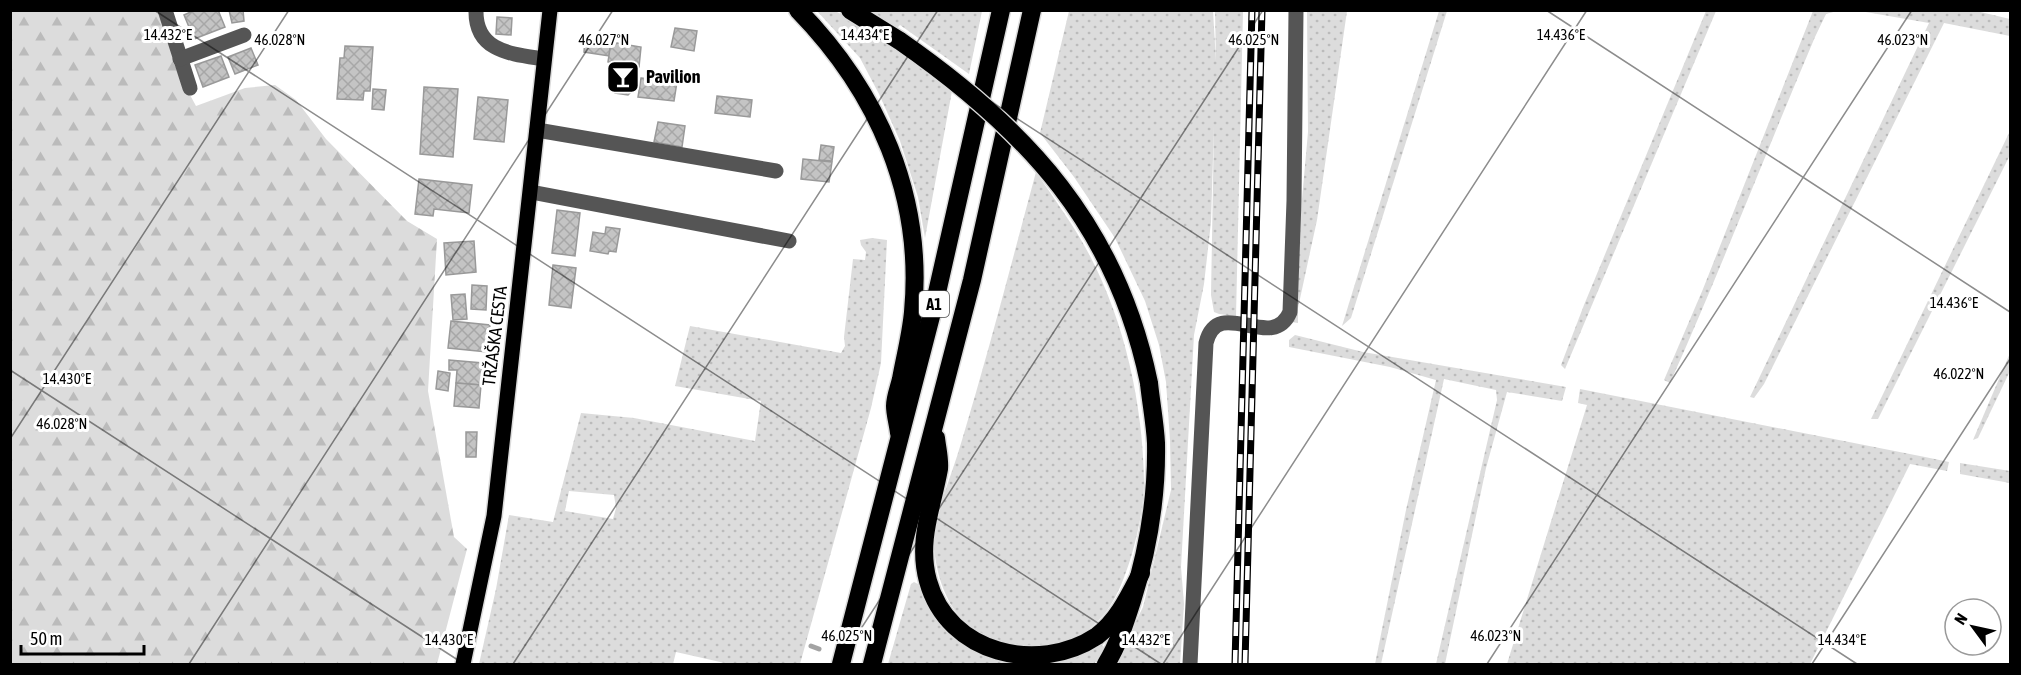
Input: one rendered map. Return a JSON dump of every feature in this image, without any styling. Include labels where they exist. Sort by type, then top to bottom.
[{"type":"highway","points":[[798,10],[832,48],[867,99],[888,144],[906,202],[915,264],[915,295],[912,325],[895,406],[900,439]]},
{"type":"highway","points":[[850,10],[927,60],[991,112],[1032,151],[1069,196],[1102,248],[1118,282],[1138,336],[1149,383],[1156,441],[1155,490],[1150,531],[1141,573],[1125,624],[1106,664]]},
{"type":"highway","name":"A1","points":[[841,664],[954,221],[1001,10]]},
{"type":"highway","name":"A1","points":[[872,664],[935,427],[984,225],[1032,10]]},
{"type":"highway","points":[[935,427],[939,467],[924,531],[924,565],[934,597],[943,613],[969,639],[1001,655],[1020,659],[1054,657],[1071,652],[1099,635],[1112,622],[1141,573]]},
{"type":"main road","points":[[549,17],[558,10]]},
{"type":"main road","name":"TRŽAŠKA CESTA","points":[[463,664],[494,516],[549,17]]},
{"type":"street","points":[[476,10],[476,22],[483,38],[497,49],[516,55],[544,59]]},
{"type":"street","points":[[1190,664],[1205,355],[1209,333],[1213,327],[1230,322],[1267,329],[1276,328],[1287,320],[1290,312],[1296,10]]},
{"type":"street","points":[[169,12],[180,59],[190,88]]},
{"type":"street","points":[[180,59],[244,35]]},
{"type":"street","points":[[537,130],[776,171]]},
{"type":"street","points":[[531,192],[789,241]]},
{"type":"green space","points":[[1972,10],[2010,19],[2010,36],[1944,23],[1764,384],[1754,398],[1750,397],[1929,23],[1860,11]]},
{"type":"green space","points":[[10,11],[159,11],[177,71],[196,106],[245,88],[275,85],[296,100],[326,139],[407,221],[437,239],[428,391],[454,537],[467,549],[437,664],[11,664]]},
{"type":"green space","points":[[817,11],[835,11],[843,15],[897,48],[952,91],[925,238],[918,197],[900,141],[879,94],[860,58]]},
{"type":"green space","points":[[868,11],[982,11],[969,74],[900,25],[897,28]]},
{"type":"green space","points":[[1069,11],[1213,11],[1216,61],[1215,11],[1243,11],[1236,316],[1214,312],[1211,295],[1214,125],[1211,222],[1204,284],[1194,335],[1181,567],[1184,604],[1180,664],[1115,664],[1143,607],[1171,490],[1166,382],[1159,345],[1145,301],[1115,238],[1074,177],[1040,133]]},
{"type":"green space","points":[[1307,11],[1347,11],[1317,220],[1298,308],[1298,323],[1291,322],[1308,132]]},
{"type":"green space","points":[[1439,11],[1447,11],[1351,318],[1342,326]]},
{"type":"green space","points":[[1706,11],[1716,11],[1565,369],[1561,365],[1584,305]]},
{"type":"green space","points":[[1813,11],[1837,11],[1826,14],[1815,37],[1670,383],[1664,380],[1703,289]]},
{"type":"green space","points":[[2010,131],[2010,155],[1878,419],[1871,419]]},
{"type":"green space","points":[[1036,172],[1084,245],[1113,309],[1136,394],[1144,481],[1142,510],[1134,548],[1124,579],[1110,606],[1095,624],[1074,639],[1059,646],[1040,649],[1002,643],[979,632],[960,617],[943,589],[935,556],[933,530],[972,407]]},
{"type":"green space","points":[[872,238],[887,240],[881,363],[871,408],[800,664],[729,664],[676,652],[673,664],[479,664],[496,589],[509,515],[553,522],[581,413],[634,418],[755,441],[761,401],[675,386],[690,326],[841,353],[845,346],[844,337],[853,259],[865,260],[866,252],[860,240]],"holes":[[[569,491],[614,495],[616,508],[613,519],[565,511]]]},
{"type":"green space","points":[[1295,335],[1363,352],[1566,387],[1562,401],[1507,392],[1486,468],[1445,664],[1436,664],[1497,400],[1496,390],[1444,379],[1381,664],[1375,664],[1406,510],[1436,380],[1390,367],[1289,347],[1289,340]]},
{"type":"green space","points":[[2010,353],[2010,371],[1978,438],[1973,440]]},
{"type":"green space","points":[[1580,389],[1949,462],[1947,471],[1910,464],[1810,664],[1507,664],[1587,405],[1578,403]]},
{"type":"green space","points":[[1960,463],[2010,471],[2010,483],[1960,474]]},
{"type":"green space","points":[[914,582],[918,584],[927,602],[949,632],[979,653],[1016,664],[888,664],[911,584]]},
{"type":"green space","points":[[1099,645],[1105,648],[1094,664],[1024,664],[1056,662]]},
{"type":"building","points":[[195,10],[218,10],[225,27],[194,39],[184,15]]},
{"type":"building","points":[[229,10],[243,10],[244,21],[232,23]]},
{"type":"building","points":[[497,17],[512,18],[511,35],[496,34]]},
{"type":"building","points":[[675,28],[697,31],[694,51],[671,47]]},
{"type":"building","points":[[585,39],[611,42],[609,56],[584,52]]},
{"type":"building","points":[[611,42],[641,47],[639,67],[608,62]]},
{"type":"building","points":[[345,46],[373,47],[370,91],[364,91],[363,100],[337,99],[340,58],[344,58]]},
{"type":"building","points":[[251,48],[258,65],[235,74],[228,57]]},
{"type":"building","points":[[221,56],[229,77],[203,87],[195,65]]},
{"type":"building","name":"Pavilion","points":[[625,65],[636,73],[637,86],[628,95],[615,93],[608,82],[613,70]]},
{"type":"building","points":[[641,78],[677,82],[674,101],[638,97]]},
{"type":"building","points":[[424,87],[458,89],[453,157],[420,154]]},
{"type":"building","points":[[373,89],[386,90],[384,110],[372,109]]},
{"type":"building","points":[[717,96],[752,100],[750,117],[715,113]]},
{"type":"building","points":[[478,97],[508,100],[504,142],[474,139]]},
{"type":"building","points":[[658,122],[685,126],[682,147],[654,142]]},
{"type":"building","points":[[821,145],[834,147],[832,161],[819,160]]},
{"type":"building","points":[[803,159],[832,162],[829,182],[801,179]]},
{"type":"building","points":[[419,179],[472,185],[469,213],[434,209],[433,216],[415,214]]},
{"type":"building","points":[[557,210],[580,213],[575,256],[552,253]]},
{"type":"building","points":[[606,227],[620,229],[616,252],[609,251],[608,254],[590,251],[593,232],[605,234]]},
{"type":"building","points":[[474,241],[476,272],[446,275],[444,243]]},
{"type":"building","points":[[553,265],[576,268],[571,308],[549,305]]},
{"type":"building","points":[[472,285],[487,286],[486,310],[471,309]]},
{"type":"building","points":[[465,294],[467,319],[453,320],[451,295]]},
{"type":"building","points":[[451,321],[490,325],[487,352],[448,348]]},
{"type":"building","points":[[449,360],[483,363],[481,385],[456,383],[457,370],[449,370]]},
{"type":"building","points":[[438,371],[450,373],[448,391],[436,389]]},
{"type":"building","points":[[456,383],[481,385],[479,408],[454,406]]},
{"type":"building","points":[[466,432],[477,432],[476,457],[466,457]]},
{"type":"waterway","points":[[811,646],[819,649]]},
{"type":"railway","points":[[1235,664],[1252,10]]},
{"type":"railway","points":[[1245,664],[1262,10]]},
{"type":"place","name":"Pavilion","points":[[623,77]]}]
